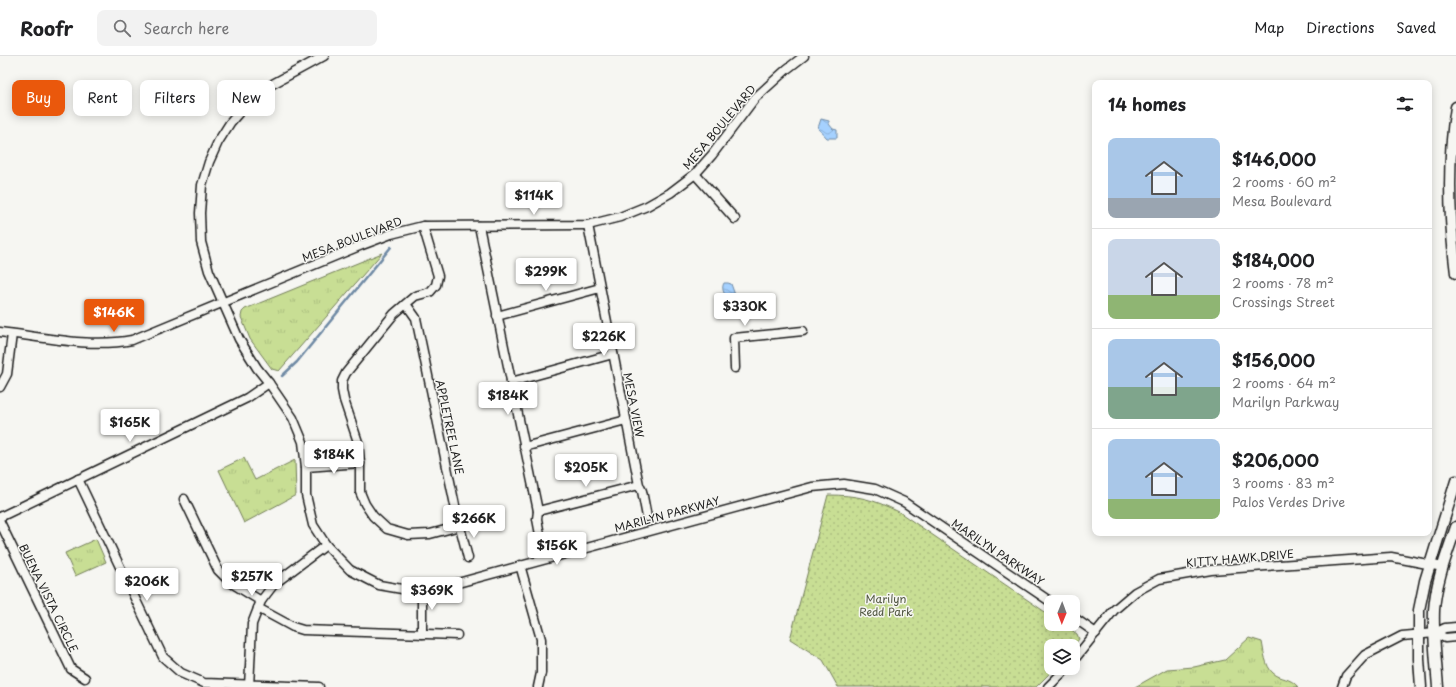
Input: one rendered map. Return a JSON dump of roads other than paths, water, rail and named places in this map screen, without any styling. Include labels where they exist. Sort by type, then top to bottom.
[{"type":"main road","points":[[1456,107],[1452,134],[1450,203],[1456,273]]},
{"type":"main road","points":[[1421,687],[1419,659],[1419,610],[1424,580],[1456,481]]},
{"type":"main road","points":[[1438,687],[1434,610],[1439,582],[1456,527]]},
{"type":"street","name":"MARILYN PARKWAY","points":[[324,56],[266,87],[243,108],[230,123],[218,142],[209,162],[202,192],[200,212],[201,242],[209,271],[224,302],[239,339],[257,368],[293,418],[303,442],[306,467],[306,495],[313,525],[326,546],[350,570],[379,585],[402,589],[422,589],[443,586],[812,487],[844,484],[875,489],[904,502],[1044,597]]},
{"type":"street","name":"MESA BOULEVARD","points":[[0,332],[98,343],[116,343],[132,340],[391,234],[423,226],[588,225],[620,217],[647,206],[670,193],[695,174],[712,155],[754,98],[804,56]]},
{"type":"street","points":[[695,174],[735,219]]},
{"type":"street","name":"MESA VIEW","points":[[588,225],[639,485],[642,491],[647,517]]},
{"type":"street","points":[[423,226],[438,276],[436,285],[430,292],[415,296],[394,314],[346,373],[342,381],[344,400],[358,442],[360,492],[365,504],[373,516],[387,529],[408,535],[430,534],[460,526]]},
{"type":"street","points":[[479,226],[538,511],[536,519],[542,545]]},
{"type":"street","points":[[497,316],[600,288]]},
{"type":"street","name":"APPLETREE LANE","points":[[406,304],[416,318],[468,558]]},
{"type":"street","points":[[735,368],[734,338],[803,331]]},
{"type":"street","points":[[0,387],[7,374],[12,334]]},
{"type":"street","points":[[511,382],[613,354]]},
{"type":"street","points":[[0,517],[247,398],[269,383]]},
{"type":"street","points":[[524,447],[626,420]]},
{"type":"street","points":[[306,467],[360,463]]},
{"type":"street","points":[[78,479],[163,657],[180,673],[204,683],[250,686],[319,687]]},
{"type":"street","points":[[538,511],[639,485]]},
{"type":"street","points":[[184,499],[218,570],[230,582],[293,627],[303,630],[457,635]]},
{"type":"street","name":"BUENA VISTA CIRCLE","points":[[0,522],[71,669],[85,678]]},
{"type":"street","points":[[250,686],[252,624],[260,604],[274,584],[326,546]]},
{"type":"street","name":"KITTY HAWK DRIVE","points":[[1080,652],[1114,610],[1135,592],[1159,579],[1211,570],[1391,557],[1443,567]]},
{"type":"street","points":[[520,565],[541,639],[541,673],[538,687]]},
{"type":"street","points":[[422,589],[422,634]]},
{"type":"street","points":[[1080,622],[1096,633]]},
{"type":"street","points":[[1342,687],[1346,676],[1365,655],[1402,636],[1435,633],[1445,628],[1456,627]]},
{"type":"street","points":[[1435,633],[1445,638],[1456,637]]},
{"type":"street","points":[[1048,687],[1060,675]]},
{"type":"water","points":[[821,119],[829,121],[829,124],[833,129],[837,130],[837,138],[827,138],[818,128]]},
{"type":"water","points":[[724,283],[731,284],[735,295],[732,299],[727,298],[725,295],[723,289]]},
{"type":"waterway","points":[[282,376],[297,362],[391,247]]},
{"type":"park label","name":"Marilyn Redd Park","points":[[886,604]]}]
